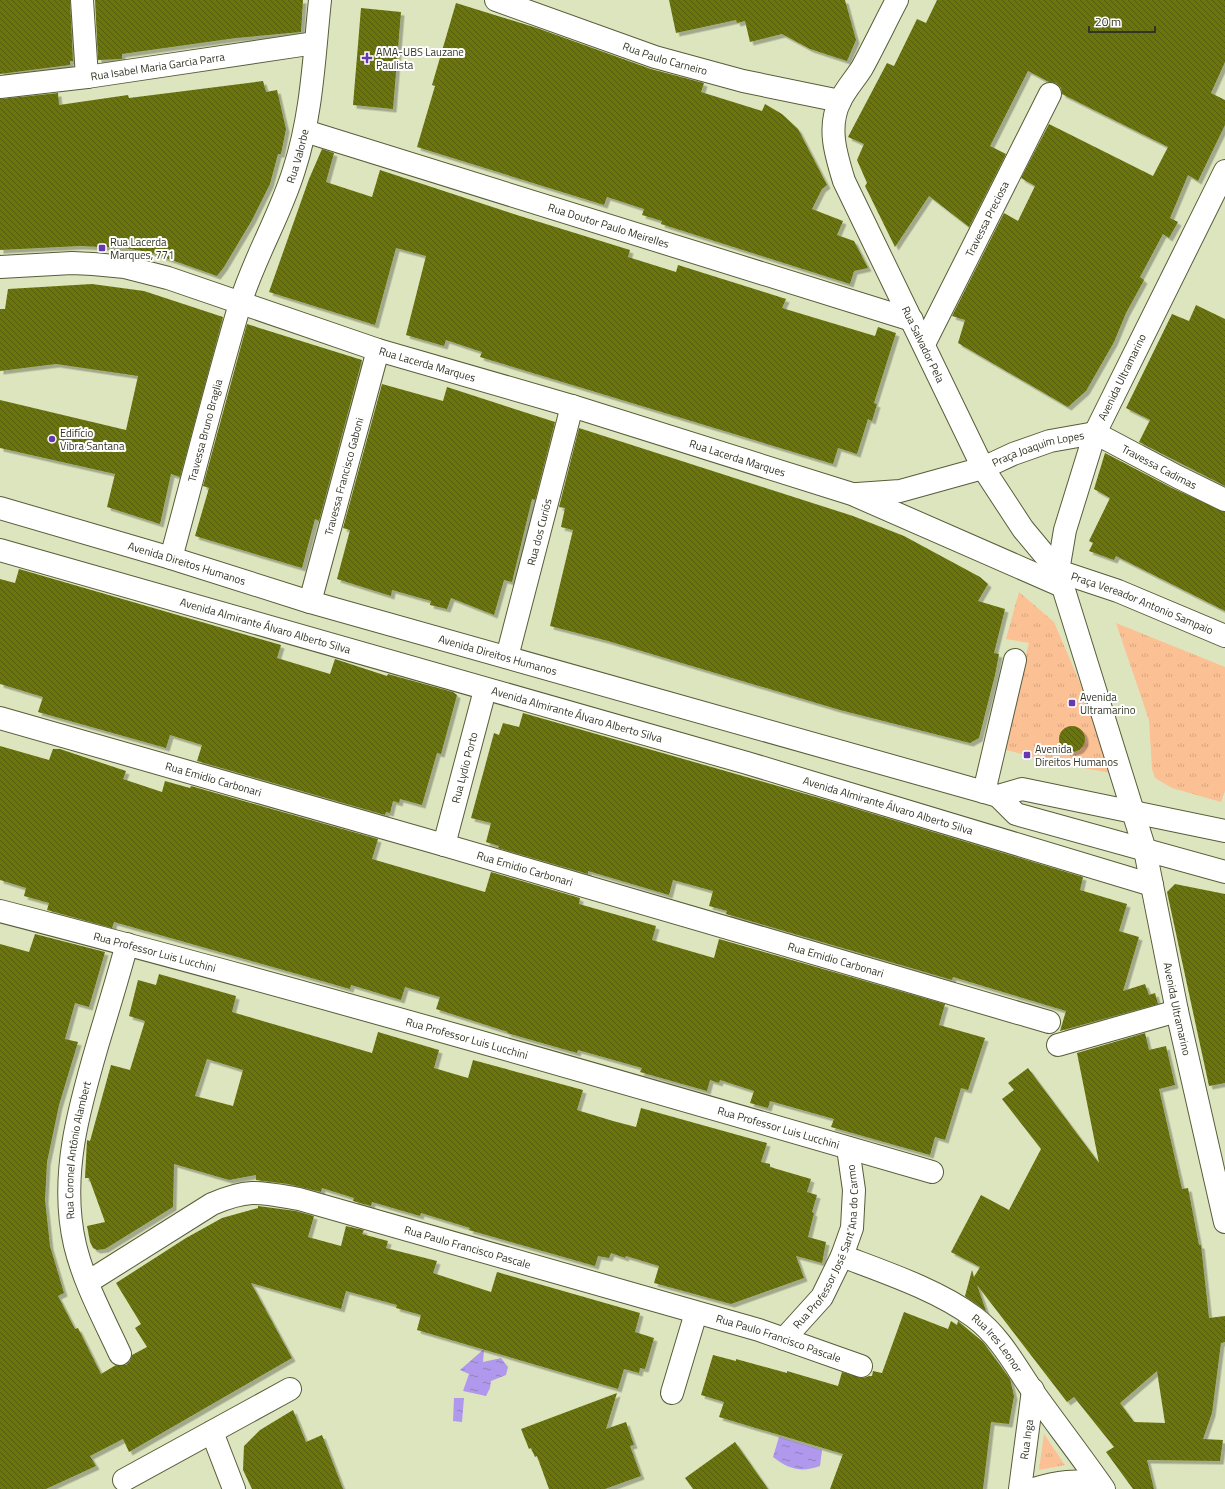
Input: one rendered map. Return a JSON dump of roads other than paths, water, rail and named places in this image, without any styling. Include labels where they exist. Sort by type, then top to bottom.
[{"type":"street","points":[[82,0],[87,77]]},
{"type":"street","name":"Rua Valorbe","points":[[241,304],[280,209],[294,170],[305,131],[312,92],[315,43],[320,0]]},
{"type":"street","name":"Rua Paulo Carneiro","points":[[496,0],[655,57],[743,81],[840,101]]},
{"type":"street","name":"Rua Salvador Pela","points":[[897,0],[862,68],[840,101],[835,114],[833,130],[834,150],[844,181],[983,468],[1060,579]]},
{"type":"street","name":"Rua Isabel Maria Garcia Parra","points":[[0,87],[87,77],[315,43]]},
{"type":"street","name":"Travessa Preciosa","points":[[924,344],[1050,94]]},
{"type":"street","name":"Rua Doutor Paulo Meirelles","points":[[305,131],[912,320]]},
{"type":"street","name":"Avenida Ultramarino","points":[[1225,171],[1095,433],[1065,530],[1060,579],[1145,850],[1177,1011],[1225,1222]]},
{"type":"street","name":"Rua Lacerda Marques","points":[[0,268],[72,263],[126,267],[168,278],[378,350],[572,406],[852,494],[1060,579]]},
{"type":"street","name":"Travessa Bruno Braglia","points":[[171,558],[241,304]]},
{"type":"street","name":"Travessa Francisco Gaboni","points":[[310,602],[378,350]]},
{"type":"street","name":"Rua dos Curiós","points":[[507,657],[572,406]]},
{"type":"street","name":"Praça Joaquim Lopes","points":[[983,468],[1014,454],[1050,441],[1095,433]]},
{"type":"street","name":"Travessa Cadimas","points":[[1095,433],[1178,478],[1225,500]]},
{"type":"street","name":"Rua Lacerda Marques","points":[[852,494],[900,491],[983,468]]},
{"type":"street","name":"Avenida Direitos Humanos","points":[[0,508],[171,558],[310,602],[991,794],[1016,814],[1225,872]]},
{"type":"street","name":"Avenida Almirante Álvaro Alberto Silva","points":[[0,550],[747,764],[1152,885]]},
{"type":"street","name":"Praça Vereador Antonio Sampaio","points":[[1060,579],[1118,591],[1225,636]]},
{"type":"street","points":[[1015,660],[991,794],[1022,789],[1225,831]]},
{"type":"street","name":"Rua Lydio Porto","points":[[444,845],[485,690]]},
{"type":"street","name":"Rua Emidio Carbonari","points":[[0,718],[444,845],[1049,1022]]},
{"type":"street","name":"Rua Professor Luis Lucchini","points":[[0,911],[127,944],[543,1060],[932,1172]]},
{"type":"street","name":"Rua Coronel Antônio Alambert","points":[[120,1354],[88,1282],[75,1245],[70,1204],[72,1146],[84,1091],[127,944]]},
{"type":"street","points":[[1058,1044],[1177,1011]]},
{"type":"street","name":"Rua Professor José Sant´Ana do Carmo","points":[[784,1339],[822,1297],[842,1256],[852,1228],[854,1190],[848,1148]]},
{"type":"street","name":"Rua Paulo Francisco Pascale","points":[[88,1282],[212,1204],[234,1195],[257,1192],[299,1199],[696,1313],[784,1339],[861,1366]]},
{"type":"street","name":"Rua Ires Leonor","points":[[842,1256],[941,1297],[974,1317],[987,1328],[1020,1369],[1033,1390],[1102,1486]]},
{"type":"street","points":[[672,1393],[696,1313]]},
{"type":"street","points":[[124,1480],[290,1389]]},
{"type":"street","name":"Rua Inga","points":[[1020,1489],[1033,1390]]},
{"type":"street","points":[[212,1432],[234,1489]]},
{"type":"street","points":[[1034,1489],[1066,1481],[1086,1481],[1102,1486]]},
{"type":"water","points":[[484,1349],[483,1362],[501,1358],[508,1367],[506,1375],[491,1381],[490,1388],[486,1396],[463,1391],[469,1374],[460,1370]]},
{"type":"water","points":[[454,1398],[464,1398],[462,1422],[453,1421]]},
{"type":"water","points":[[779,1437],[822,1450],[820,1466],[807,1469],[795,1469],[773,1457]]},
{"type":"place","name":"AMA-UBS Lauzane Paulista","points":[[367,58]]},
{"type":"place","name":"Rua Lacerda Marques, 771","points":[[102,248]]},
{"type":"place","name":"Edifício Vibra Santana","points":[[52,439]]},
{"type":"place","name":"Avenida Ultramarino","points":[[1072,703]]},
{"type":"place","name":"Avenida Direitos Humanos","points":[[1027,755]]}]
